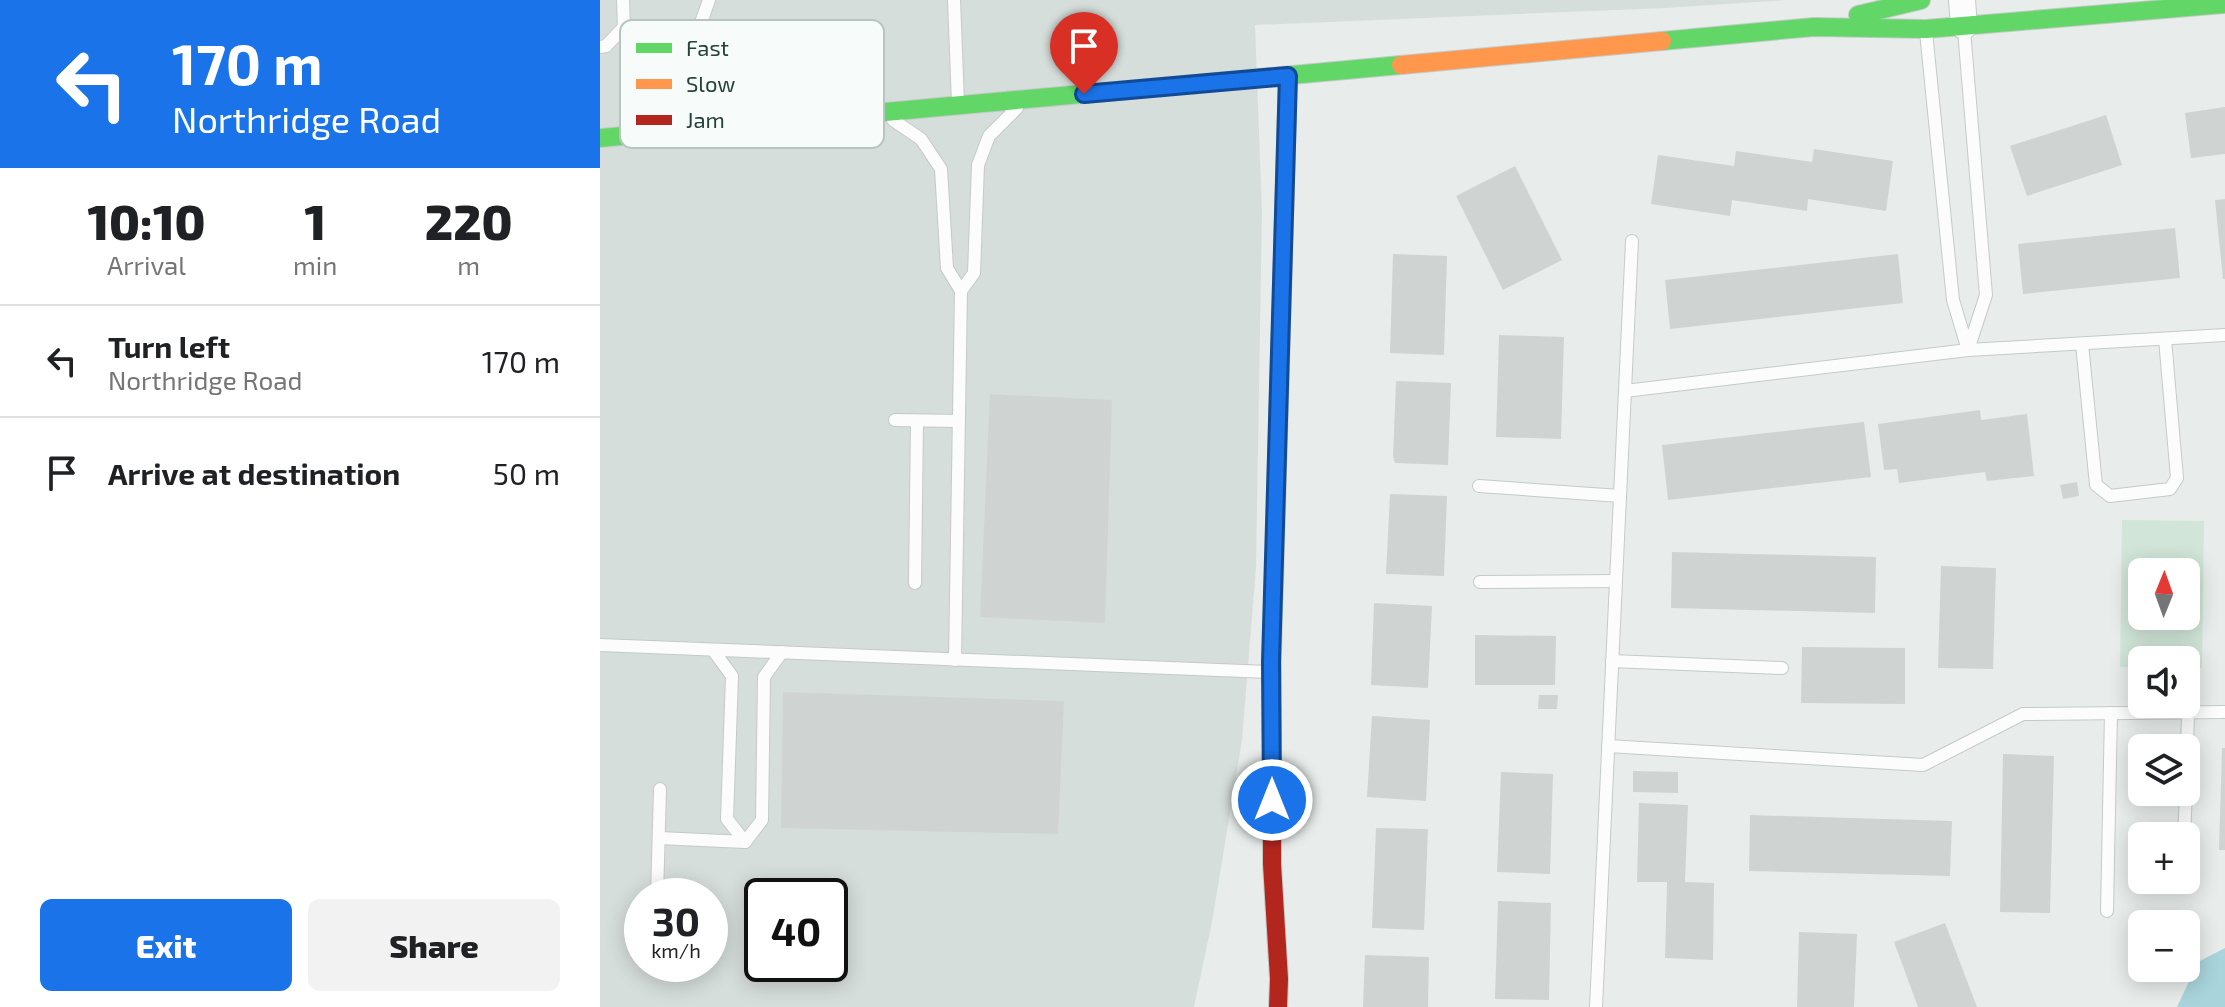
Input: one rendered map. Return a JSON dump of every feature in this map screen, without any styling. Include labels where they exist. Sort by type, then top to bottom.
[{"type":"street","points":[[1844,19],[1864,0]]},
{"type":"street","points":[[1814,27],[1923,0],[1926,29]]},
{"type":"street","points":[[884,113],[1814,27],[1926,29],[1963,13],[2225,4]]},
{"type":"street","points":[[1278,1007],[1272,864],[1271,672],[1288,76]]},
{"type":"street","points":[[600,138],[620,136]]},
{"type":"lane","points":[[623,0],[624,20]]},
{"type":"lane","points":[[702,20],[709,0]]},
{"type":"lane","points":[[954,0],[958,106]]},
{"type":"lane","points":[[1963,13],[1986,295],[1968,350]]},
{"type":"lane","points":[[1926,29],[1953,300],[1968,350]]},
{"type":"lane","points":[[600,47],[606,46],[620,31]]},
{"type":"lane","points":[[961,291],[974,273],[978,165],[989,136],[1026,100]]},
{"type":"lane","points":[[884,114],[921,139],[941,169],[947,268],[961,291],[955,660]]},
{"type":"lane","points":[[1596,1007],[1632,241]]},
{"type":"lane","points":[[1625,391],[1968,350],[2225,335]]},
{"type":"lane","points":[[2082,344],[2096,485],[2110,496],[2170,489],[2177,478],[2165,339]]},
{"type":"lane","points":[[895,420],[959,421]]},
{"type":"lane","points":[[915,583],[917,421]]},
{"type":"lane","points":[[1479,486],[1620,496]]},
{"type":"lane","points":[[1480,582],[1616,581]]},
{"type":"lane","points":[[600,645],[1271,672]]},
{"type":"lane","points":[[713,650],[732,676],[727,819],[745,842]]},
{"type":"lane","points":[[745,842],[762,820],[764,677],[782,652]]},
{"type":"lane","points":[[1612,661],[1782,668]]},
{"type":"lane","points":[[2200,712],[2225,712]]},
{"type":"lane","points":[[2107,911],[2111,713]]},
{"type":"lane","points":[[1608,746],[1923,765],[2023,714],[2128,713]]},
{"type":"lane","points":[[658,878],[660,789]]},
{"type":"lane","points":[[659,838],[745,842]]},
{"type":"shaded area","points":[[600,0],[1787,0],[1255,25],[1262,212],[1256,568],[1242,740],[1212,922],[1194,1007],[600,1007]]},
{"type":"green space","points":[[2122,520],[2204,521],[2202,668],[2200,646],[2128,646],[2128,667],[2120,667]]},
{"type":"water","points":[[2225,948],[2225,1007],[2177,1007],[2189,982],[2200,982],[2200,961]]},
{"type":"building","points":[[2225,107],[2225,154],[2191,158],[2185,113]]},
{"type":"building","points":[[2106,115],[2122,165],[2027,196],[2010,146]]},
{"type":"building","points":[[1814,149],[1893,161],[1886,211],[1808,199],[1807,211],[1732,200],[1730,216],[1651,204],[1658,155],[1734,166],[1736,151],[1812,162]]},
{"type":"building","points":[[1515,166],[1562,260],[1503,290],[1456,196]]},
{"type":"building","points":[[2225,199],[2225,279],[2223,279],[2215,200]]},
{"type":"building","points":[[2175,228],[2180,278],[2023,294],[2018,244]]},
{"type":"building","points":[[1393,254],[1447,256],[1444,355],[1390,353]]},
{"type":"building","points":[[1898,254],[1903,303],[1670,329],[1665,280]]},
{"type":"building","points":[[1499,335],[1564,337],[1561,439],[1496,437]]},
{"type":"building","points":[[1396,381],[1451,383],[1448,465],[1395,463]]},
{"type":"building","points":[[990,394],[1112,400],[1105,623],[980,617]]},
{"type":"building","points":[[1980,410],[1981,420],[2027,414],[2034,476],[1987,481],[1985,472],[1899,483],[1897,469],[1884,470],[1878,424]]},
{"type":"building","points":[[1864,422],[1871,477],[1668,500],[1662,445]]},
{"type":"building","points":[[2077,482],[2079,496],[2063,499],[2060,485]]},
{"type":"building","points":[[1390,494],[1447,496],[1444,576],[1386,574]]},
{"type":"building","points":[[1672,552],[1876,557],[1875,613],[1671,608]]},
{"type":"building","points":[[1941,566],[1996,568],[1993,669],[1938,668]]},
{"type":"building","points":[[1374,603],[1432,606],[1428,688],[1371,685]]},
{"type":"building","points":[[1475,635],[1556,636],[1555,685],[1475,685]]},
{"type":"building","points":[[1802,647],[1905,648],[1905,704],[1801,703]]},
{"type":"building","points":[[783,692],[1064,701],[1058,834],[781,828]]},
{"type":"building","points":[[1539,695],[1558,695],[1557,709],[1538,709]]},
{"type":"building","points":[[1372,716],[1430,720],[1426,801],[1367,797]]},
{"type":"building","points":[[2222,748],[2225,748],[2225,850],[2219,850]]},
{"type":"building","points":[[2003,754],[2054,756],[2050,913],[2000,912]]},
{"type":"building","points":[[1633,771],[1678,772],[1678,793],[1633,792]]},
{"type":"building","points":[[1501,772],[1553,774],[1550,874],[1497,872]]},
{"type":"building","points":[[1639,803],[1688,805],[1685,882],[1714,883],[1713,960],[1665,958],[1667,882],[1637,882]]},
{"type":"building","points":[[1750,815],[1952,821],[1950,876],[1749,871]]},
{"type":"building","points":[[1376,828],[1428,829],[1424,930],[1372,928]]},
{"type":"building","points":[[1498,901],[1551,903],[1549,1000],[1495,999]]},
{"type":"building","points":[[1945,923],[1977,1007],[1918,1007],[1894,942]]},
{"type":"building","points":[[1799,932],[1857,934],[1854,1007],[1797,1007]]},
{"type":"building","points":[[1365,955],[1429,957],[1428,1007],[1363,1007]]},
{"type":"traffic: fast","points":[[1858,15],[1921,0]]},
{"type":"traffic: fast","points":[[1662,41],[1814,27],[1926,29],[2225,4]]},
{"type":"traffic: fast","points":[[884,112],[1401,65]]},
{"type":"traffic: fast","points":[[1272,651],[1288,76]]},
{"type":"traffic: fast","points":[[600,138],[620,136]]},
{"type":"traffic: slow","points":[[1401,65],[1662,41]]},
{"type":"traffic: jam","points":[[1272,651],[1272,864],[1278,1007]]},
{"type":"route","points":[[1084,94],[1288,76],[1271,662],[1272,800]]}]
